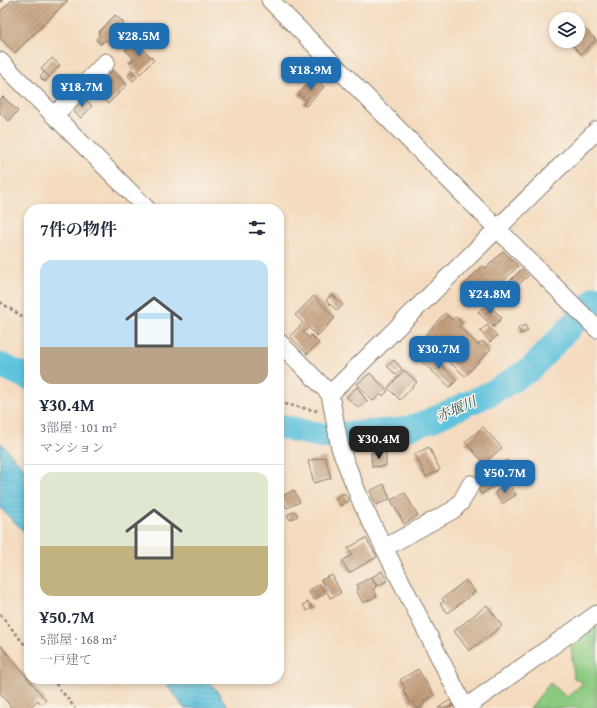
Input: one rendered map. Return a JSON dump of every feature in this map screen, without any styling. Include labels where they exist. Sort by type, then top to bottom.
[{"type":"street","points":[[270,0],[596,328]]},
{"type":"street","points":[[0,61],[142,204]]},
{"type":"street","points":[[54,116],[106,62]]},
{"type":"street","points":[[330,394],[597,130]]},
{"type":"street","points":[[284,347],[330,394],[340,448],[362,504],[465,708],[597,614]]},
{"type":"street","points":[[384,548],[453,510],[462,502],[471,484]]},
{"type":"path","points":[[0,302],[24,318]]},
{"type":"path","points":[[284,403],[335,416]]},
{"type":"path","points":[[0,614],[24,644]]},
{"type":"path","points":[[56,684],[75,708]]},
{"type":"green space","points":[[597,625],[597,708],[530,708],[550,683],[567,697],[583,683],[574,678],[571,645]]},
{"type":"water","points":[[0,442],[24,468],[24,531],[0,508]]},
{"type":"water","points":[[167,684],[212,684],[229,708],[184,708]]},
{"type":"building","points":[[12,0],[68,0],[15,53],[0,38],[0,12]]},
{"type":"building","points":[[115,15],[124,23],[122,25],[128,31],[113,47],[105,40],[101,44],[96,39],[100,35],[98,33]]},
{"type":"building","points":[[585,29],[596,40],[581,54],[575,48],[585,48]]},
{"type":"building","points":[[135,41],[154,60],[140,74],[129,63],[134,59],[125,50]]},
{"type":"building","points":[[52,58],[60,65],[49,77],[41,69]]},
{"type":"building","points":[[113,70],[127,85],[108,104],[94,89]]},
{"type":"building","points":[[132,71],[138,76],[133,81],[128,76]]},
{"type":"building","points":[[44,72],[49,77],[45,82],[40,77]]},
{"type":"building","points":[[312,79],[315,82],[317,80],[324,87],[306,106],[303,104],[306,101],[298,94]]},
{"type":"building","points":[[3,97],[18,111],[9,121],[0,113],[0,100]]},
{"type":"building","points":[[84,98],[92,106],[81,118],[72,110]]},
{"type":"building","points":[[503,251],[518,266],[480,305],[462,287],[483,266],[486,268]]},
{"type":"building","points":[[522,269],[528,276],[516,287],[510,281]]},
{"type":"building","points":[[332,294],[343,305],[337,311],[326,300]]},
{"type":"building","points":[[314,296],[335,318],[317,336],[309,328],[303,332],[309,338],[311,335],[319,343],[307,354],[290,336],[303,323],[295,315]]},
{"type":"building","points":[[487,303],[502,318],[493,327],[478,312]]},
{"type":"building","points":[[445,313],[452,320],[455,317],[462,323],[459,326],[478,345],[482,341],[491,349],[465,376],[444,357],[443,358],[439,354],[441,352],[424,336]]},
{"type":"building","points":[[487,325],[497,336],[490,342],[480,331]]},
{"type":"building","points":[[525,325],[528,331],[521,334],[518,328]]},
{"type":"building","points":[[428,353],[457,380],[450,387],[421,361]]},
{"type":"building","points":[[394,360],[402,369],[396,375],[387,366]]},
{"type":"building","points":[[404,370],[417,382],[400,400],[388,388]]},
{"type":"building","points":[[370,373],[388,391],[383,396],[381,394],[373,401],[357,384]]},
{"type":"building","points":[[357,387],[367,401],[359,408],[346,397]]},
{"type":"building","points":[[483,427],[502,448],[484,463],[465,442]]},
{"type":"building","points":[[429,447],[440,470],[426,477],[415,454]]},
{"type":"building","points":[[371,453],[386,453],[386,466],[372,467]]},
{"type":"building","points":[[325,457],[331,478],[314,483],[308,461]]},
{"type":"building","points":[[507,460],[515,475],[481,494],[476,485],[495,475],[491,469]]},
{"type":"building","points":[[384,484],[390,499],[376,505],[370,491]]},
{"type":"building","points":[[509,484],[516,495],[502,504],[495,492]]},
{"type":"building","points":[[294,490],[300,502],[287,508],[284,502],[284,495]]},
{"type":"building","points":[[344,493],[349,501],[340,506],[335,498]]},
{"type":"building","points":[[405,493],[418,516],[404,524],[391,500]]},
{"type":"building","points":[[295,511],[298,516],[290,520],[287,515]]},
{"type":"building","points":[[366,538],[377,557],[349,573],[342,561],[352,555],[348,548]]},
{"type":"building","points":[[382,571],[387,581],[377,586],[372,577]]},
{"type":"building","points":[[332,575],[341,593],[330,598],[321,580]]},
{"type":"building","points":[[371,577],[376,587],[373,589],[377,596],[363,603],[356,590],[359,588],[357,585]]},
{"type":"building","points":[[466,580],[475,592],[448,613],[440,604],[444,601],[442,599]]},
{"type":"building","points":[[320,584],[325,593],[314,600],[308,591]]},
{"type":"building","points":[[308,602],[312,608],[307,611],[303,605]]},
{"type":"building","points":[[487,605],[502,626],[469,651],[454,631]]},
{"type":"building","points":[[0,645],[24,674],[24,684],[33,684],[46,700],[41,704],[38,700],[29,708],[12,708],[0,693]]},
{"type":"building","points":[[418,669],[434,695],[423,702],[424,705],[420,708],[417,708],[413,702],[411,703],[403,690],[405,688],[400,680]]},
{"type":"building","points":[[450,700],[453,705],[449,708],[438,708]]},
{"type":"waterway","name":"赤堰川","points":[[284,427],[322,436],[403,430],[429,421],[491,393],[531,369],[597,298]]},
{"type":"waterway","name":"赤堰川","points":[[0,365],[24,376]]}]
